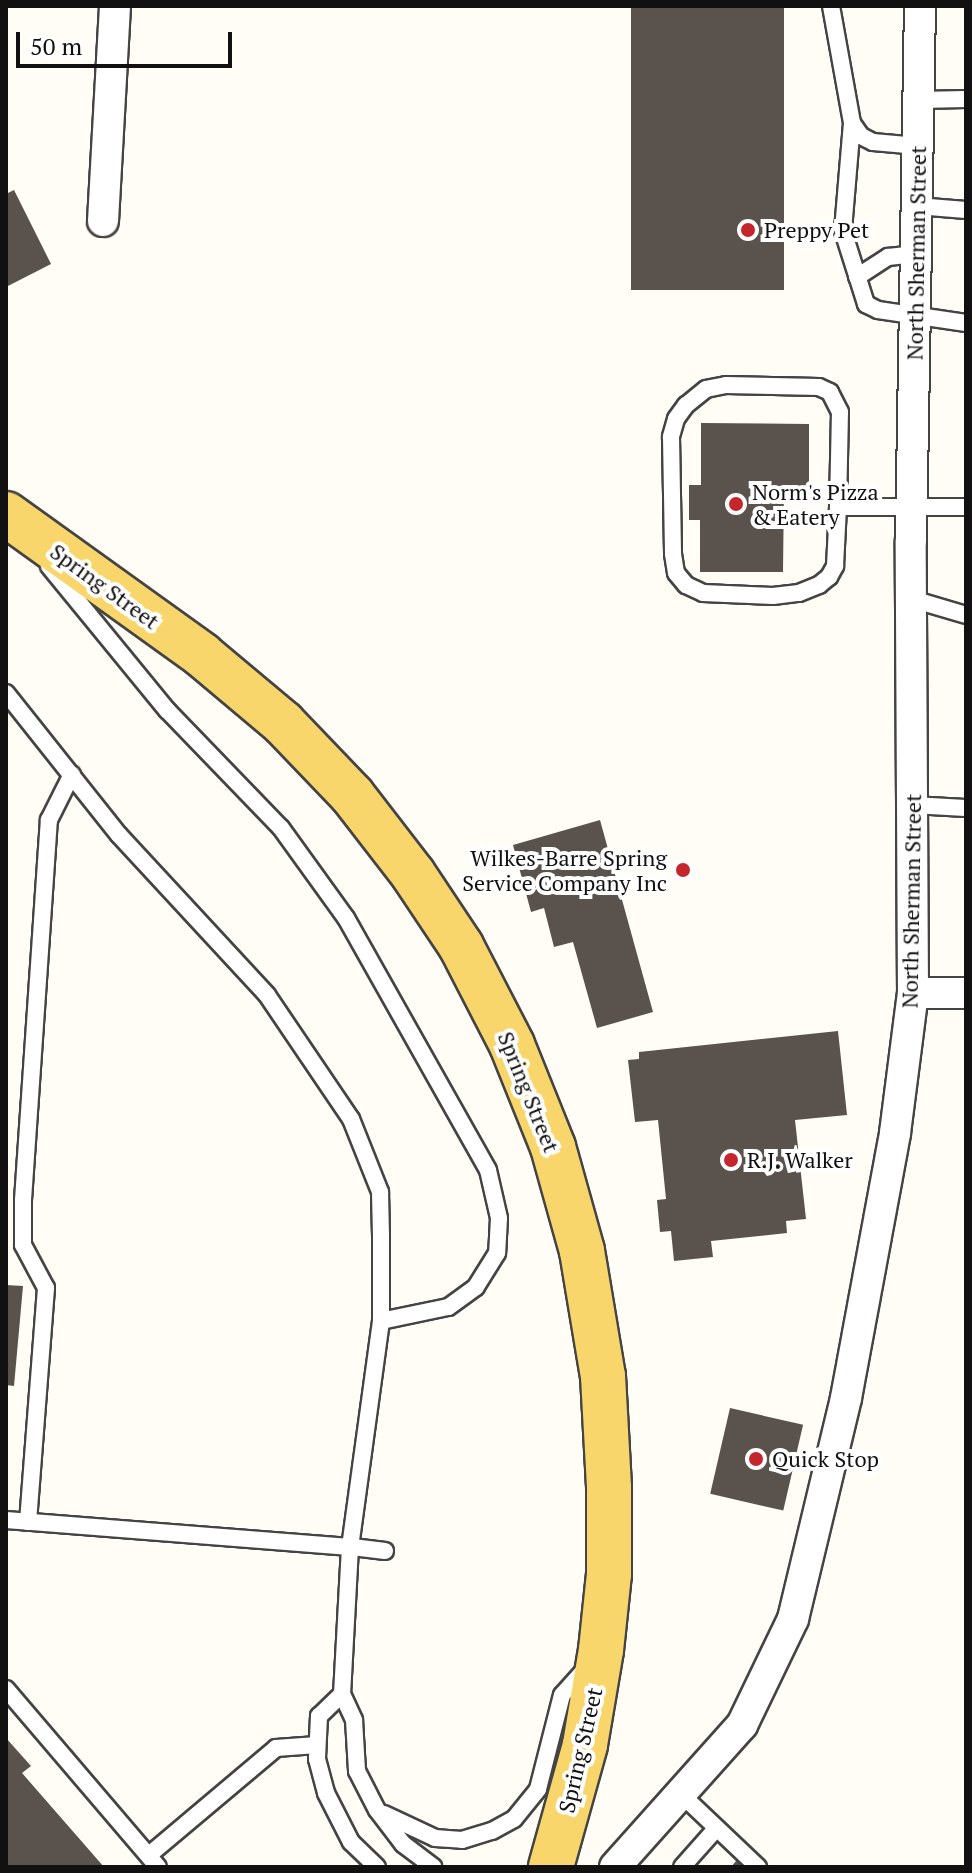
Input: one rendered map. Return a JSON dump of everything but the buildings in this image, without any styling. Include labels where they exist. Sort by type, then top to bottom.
[{"type":"main road","name":"Spring Street","points":[[7,515],[202,655],[283,723],[352,795],[413,874],[461,946],[512,1045],[553,1147],[582,1251],[603,1376],[609,1574],[601,1650],[585,1745],[551,1867]]},
{"type":"street","points":[[103,221],[115,6]]},
{"type":"street","name":"North Sherman Street","points":[[615,1867],[742,1725],[793,1619],[846,1398],[895,1133],[913,993],[912,506],[920,6]]},
{"type":"street","points":[[913,993],[966,993]]},
{"type":"lane","points":[[831,6],[852,123],[843,231],[866,304],[878,310],[966,323]]},
{"type":"lane","points":[[918,100],[966,99]]},
{"type":"lane","points":[[852,123],[861,136],[873,142],[918,146]]},
{"type":"lane","points":[[917,206],[966,210]]},
{"type":"lane","points":[[857,277],[888,257],[916,254]]},
{"type":"lane","points":[[726,385],[819,387],[830,392],[840,412],[838,507],[835,566],[819,585],[799,593],[773,596],[703,593],[686,585],[676,573],[673,554],[671,437],[676,419],[686,405],[706,389],[726,385]]},
{"type":"lane","points":[[838,507],[966,507]]},
{"type":"lane","points":[[7,515],[167,710],[281,828],[346,918],[488,1170],[499,1218],[497,1253],[476,1287],[448,1307],[381,1321]]},
{"type":"lane","points":[[912,599],[966,615]]},
{"type":"lane","points":[[6,693],[119,835],[267,995],[351,1119],[380,1192],[381,1321],[350,1547],[342,1694],[354,1720],[357,1771],[377,1810],[403,1844],[433,1867]]},
{"type":"lane","points":[[28,1522],[46,1288],[23,1245],[23,1200],[49,820],[72,774]]},
{"type":"lane","points":[[912,805],[966,808]]},
{"type":"lane","points":[[6,1520],[385,1551]]},
{"type":"lane","points":[[377,1810],[435,1838],[462,1840],[514,1819],[538,1789],[562,1695],[601,1650]]},
{"type":"lane","points":[[6,1689],[154,1861],[276,1748],[317,1745]]},
{"type":"lane","points":[[342,1694],[319,1716],[317,1759],[326,1793],[351,1842],[377,1867]]},
{"type":"lane","points":[[682,1795],[715,1830],[758,1867]]},
{"type":"lane","points":[[682,1867],[715,1830]]},
{"type":"place","name":"Preppy Pet","points":[[748,230]]},
{"type":"place","name":"Norm's Pizza & Eatery","points":[[736,504]]},
{"type":"place","name":"Wilkes-Barre Spring Service Company Inc","points":[[683,870]]},
{"type":"place","name":"R.J. Walker","points":[[731,1160]]},
{"type":"place","name":"Quick Stop","points":[[756,1459]]}]
